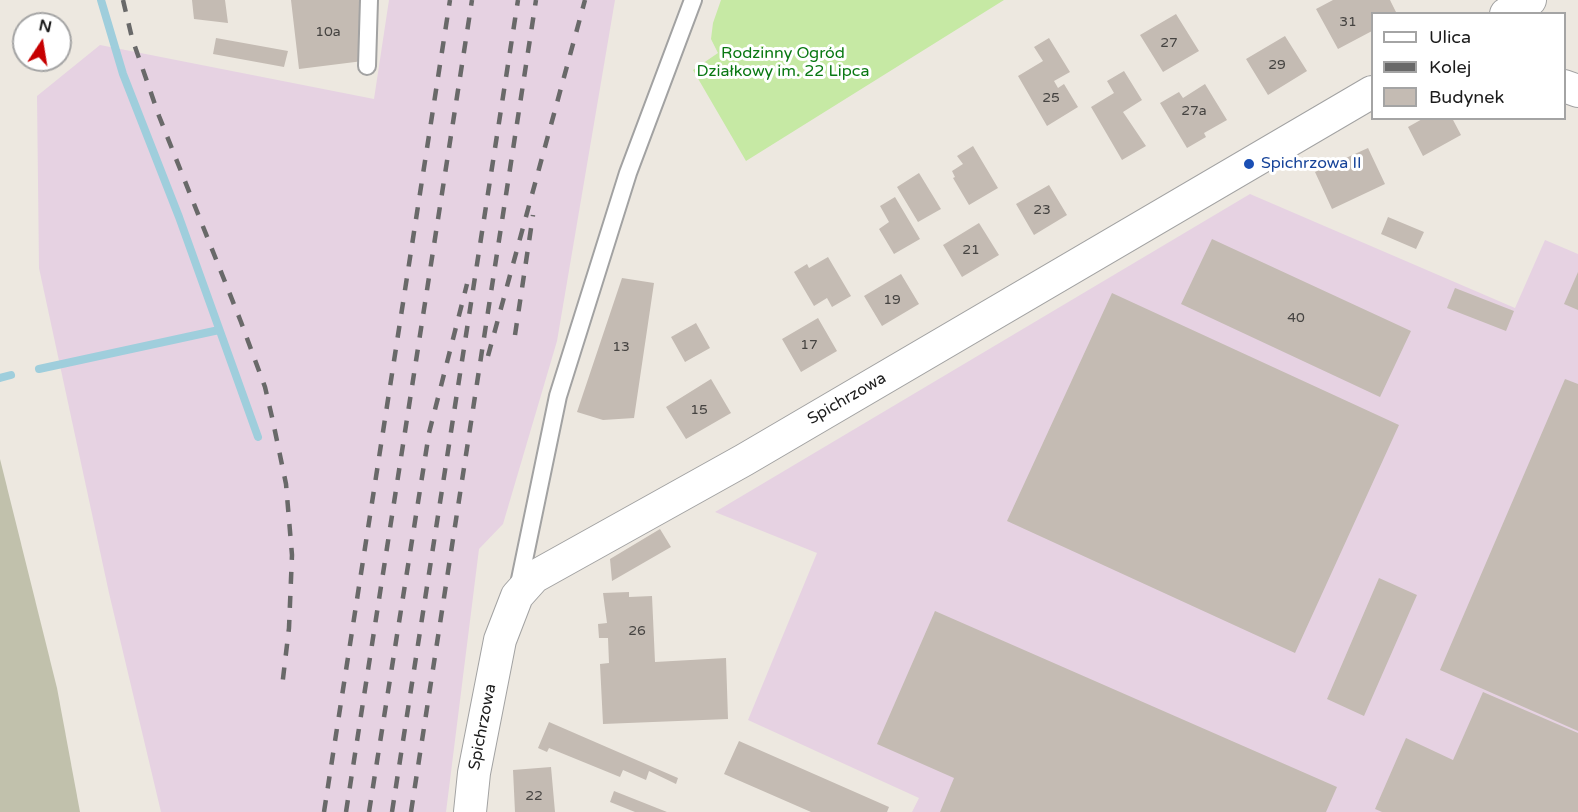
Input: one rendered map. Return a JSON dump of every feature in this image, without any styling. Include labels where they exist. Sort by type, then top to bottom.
[{"type":"street","points":[[1509,12],[1530,0]]},
{"type":"street","name":"Spichrzowa","points":[[470,812],[474,773],[500,640],[517,596],[534,577],[744,460],[1371,93]]},
{"type":"lane","points":[[367,66],[369,0]]},
{"type":"lane","points":[[517,596],[558,396],[628,173],[693,0]]},
{"type":"shaded area","points":[[389,0],[615,0],[557,341],[503,524],[479,549],[446,812],[161,812],[109,593],[39,268],[37,96],[67,72],[72,72],[72,68],[100,45],[374,99]]},
{"type":"shaded area","points":[[1250,194],[1515,308],[1545,240],[1578,254],[1578,812],[912,812],[919,798],[748,720],[817,553],[715,512]]},
{"type":"shaded area","points":[[0,459],[57,688],[80,812],[0,812]]},
{"type":"green space","name":"Rodzinny Ogród Działkowy im. 22 Lipca","points":[[721,0],[1004,0],[746,161],[693,70],[718,53],[711,39],[713,23]]},
{"type":"building","points":[[192,0],[225,0],[228,23],[194,19]]},
{"type":"building","points":[[291,0],[359,0],[363,61],[299,69]]},
{"type":"building","points":[[1333,0],[1390,0],[1396,12],[1371,12],[1371,32],[1338,49],[1316,9]]},
{"type":"building","points":[[1176,14],[1199,51],[1163,72],[1140,35]]},
{"type":"building","points":[[1285,36],[1307,71],[1268,95],[1246,59]]},
{"type":"building","points":[[216,38],[288,51],[284,67],[213,54]]},
{"type":"building","points":[[1049,38],[1070,72],[1054,81],[1058,88],[1064,84],[1078,107],[1047,126],[1018,76],[1043,61],[1034,47]]},
{"type":"building","points":[[1124,71],[1142,100],[1123,112],[1146,146],[1122,160],[1091,107],[1114,93],[1107,81]]},
{"type":"building","points":[[1205,84],[1227,120],[1204,133],[1206,137],[1187,148],[1160,103],[1179,92],[1183,98]]},
{"type":"building","points":[[1420,120],[1453,120],[1461,135],[1423,156],[1408,127]]},
{"type":"building","points":[[973,146],[998,188],[969,205],[953,178],[955,177],[952,171],[963,164],[957,156]]},
{"type":"building","points":[[1368,148],[1385,184],[1332,209],[1315,172]]},
{"type":"building","points":[[919,173],[941,209],[918,222],[897,187]]},
{"type":"building","points":[[1049,185],[1067,215],[1034,235],[1016,204]]},
{"type":"building","points":[[895,197],[920,239],[894,254],[879,229],[889,222],[880,206]]},
{"type":"building","points":[[1388,217],[1424,232],[1416,249],[1381,234]]},
{"type":"building","points":[[979,223],[999,255],[962,277],[943,245]]},
{"type":"building","points":[[1212,239],[1411,331],[1380,397],[1181,304]]},
{"type":"building","points":[[828,257],[851,296],[832,307],[827,298],[814,306],[794,272],[807,264],[809,268]]},
{"type":"building","points":[[1578,272],[1578,310],[1564,304]]},
{"type":"building","points":[[901,274],[919,304],[882,326],[864,296]]},
{"type":"building","points":[[622,278],[654,283],[634,418],[603,420],[577,412]]},
{"type":"building","points":[[1455,288],[1514,311],[1506,331],[1447,308]]},
{"type":"building","points":[[1112,293],[1399,425],[1295,653],[1007,521]]},
{"type":"building","points":[[818,318],[837,351],[801,372],[782,339]]},
{"type":"building","points":[[696,323],[710,348],[685,362],[671,337]]},
{"type":"building","points":[[711,379],[731,413],[686,439],[666,407]]},
{"type":"building","points":[[1565,379],[1578,384],[1578,731],[1440,670]]},
{"type":"building","points":[[660,529],[671,547],[612,581],[610,559]]},
{"type":"building","points":[[1379,578],[1417,595],[1364,716],[1327,699]]},
{"type":"building","points":[[629,592],[629,597],[652,596],[655,662],[726,658],[728,719],[603,724],[600,664],[609,663],[608,638],[599,638],[598,624],[607,623],[603,593]]},
{"type":"building","points":[[935,611],[1337,787],[1326,812],[940,812],[954,778],[877,744]]},
{"type":"building","points":[[1483,692],[1578,733],[1578,812],[1382,812],[1375,809],[1406,738],[1453,760]]},
{"type":"building","points":[[549,722],[678,778],[676,784],[649,771],[646,780],[623,770],[620,777],[549,748],[547,752],[538,748]]},
{"type":"building","points":[[739,741],[889,807],[887,812],[811,812],[724,774]]},
{"type":"building","points":[[551,767],[555,812],[515,812],[513,770]]},
{"type":"building","points":[[614,791],[667,812],[635,812],[610,802]]},
{"type":"waterway","points":[[101,0],[123,74],[179,217],[258,437]]},
{"type":"waterway","points":[[39,369],[219,330]]},
{"type":"waterway","points":[[0,378],[11,375]]},
{"type":"railway","points":[[123,0],[132,38],[159,116],[241,322],[265,387],[272,417],[286,484],[292,555],[289,628],[282,687]]},
{"type":"railway","points":[[324,812],[450,0]]},
{"type":"railway","points":[[346,812],[472,0]]},
{"type":"railway","points":[[392,812],[518,0]]},
{"type":"railway","points":[[411,812],[536,0]]},
{"type":"railway","points":[[488,356],[585,0]]},
{"type":"railway","points":[[515,335],[533,215]]},
{"type":"railway","points":[[369,812],[429,433],[467,284]]},
{"type":"place","name":"Spichrzowa II","points":[[1249,164]]}]
